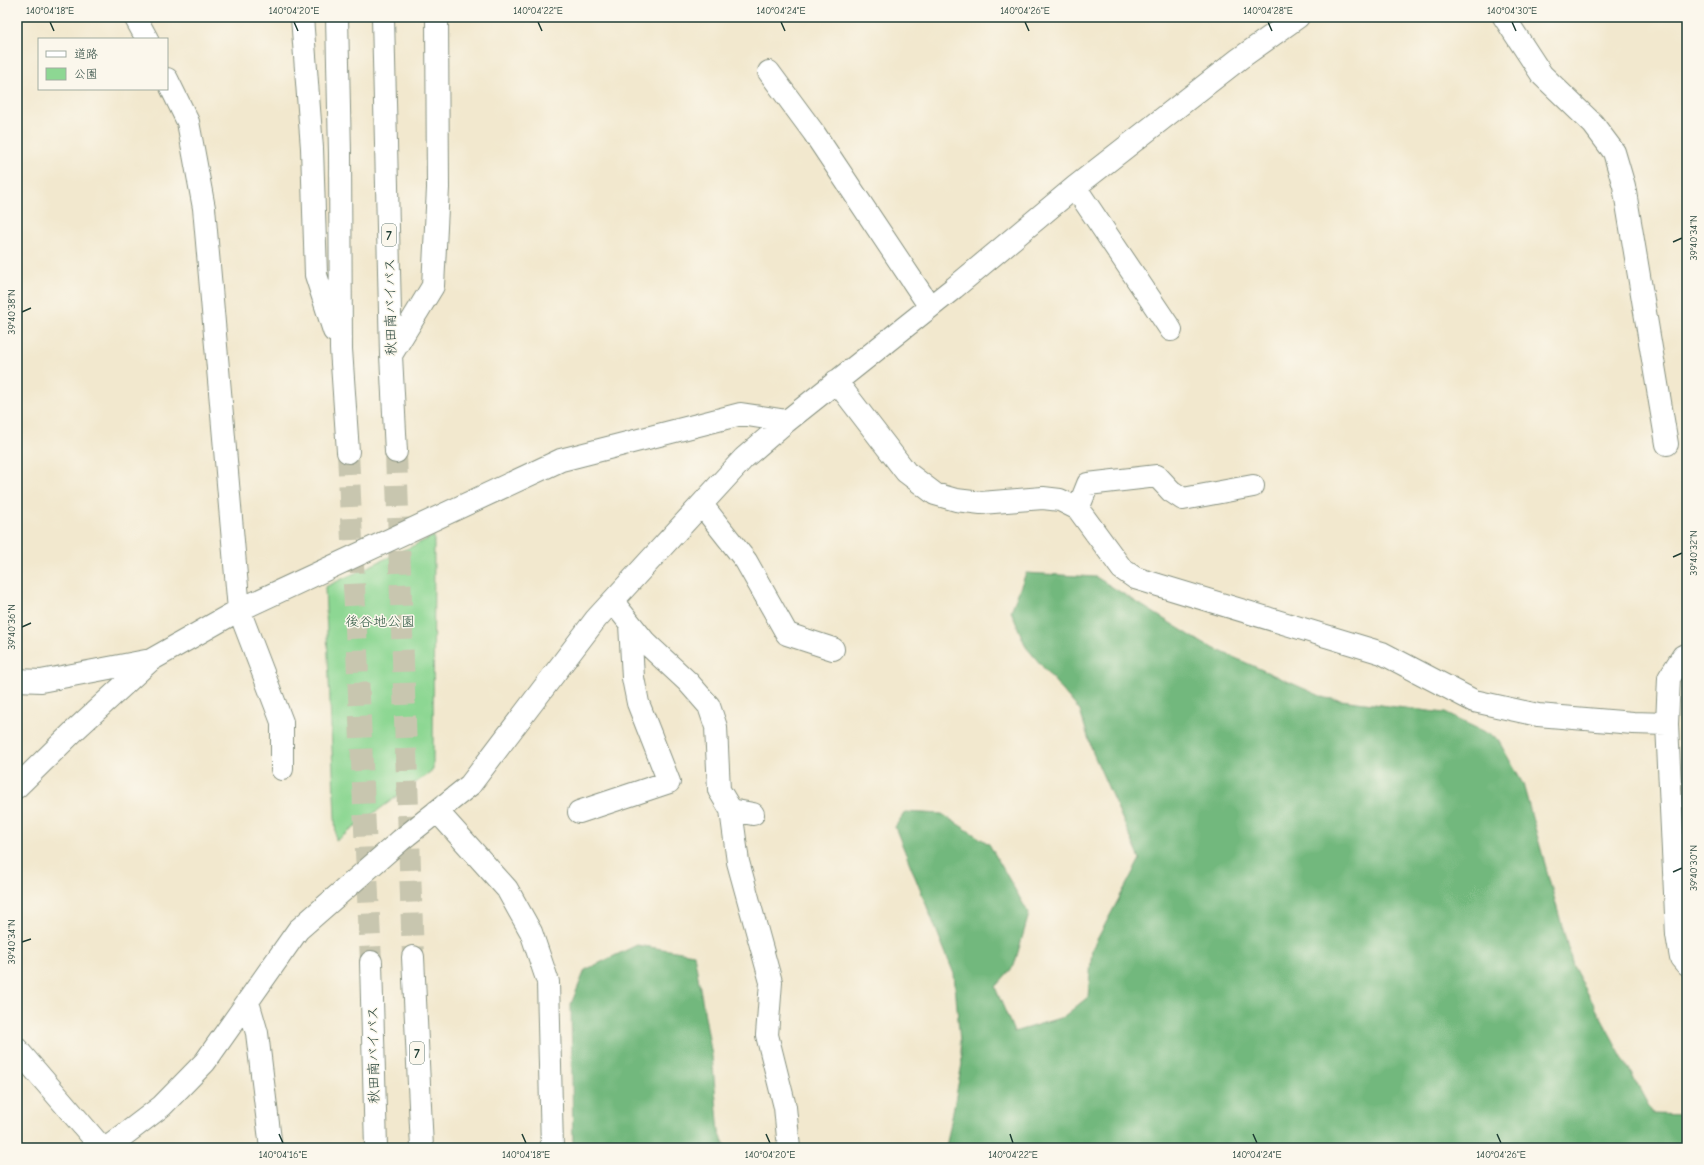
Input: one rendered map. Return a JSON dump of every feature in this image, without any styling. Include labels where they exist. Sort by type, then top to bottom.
[{"type":"main road","points":[[135,17],[146,38]]},
{"type":"main road","points":[[302,17],[312,148],[316,275],[341,349]]},
{"type":"main road","points":[[337,17],[340,154],[341,349],[348,452]]},
{"type":"main road","name":"秋田南バイパス","points":[[383,17],[391,354],[396,452]]},
{"type":"main road","points":[[391,354],[433,286],[438,188],[437,17]]},
{"type":"main road","points":[[107,1148],[162,1106],[205,1062],[298,930],[401,840],[470,785],[596,619],[744,458],[787,421],[930,307],[1075,187],[1239,59],[1298,17]]},
{"type":"main road","points":[[1504,17],[1542,75],[1593,124],[1614,152],[1624,186],[1667,444]]},
{"type":"main road","points":[[769,72],[814,133],[930,307]]},
{"type":"main road","points":[[168,81],[188,122],[204,208],[239,610],[282,722],[282,769]]},
{"type":"main road","points":[[1075,187],[1171,330]]},
{"type":"main road","points":[[836,381],[906,472],[935,494],[956,500],[981,503],[1043,498],[1060,500],[1078,509],[1122,569],[1135,578],[1382,653],[1474,701],[1538,715],[1633,723],[1667,724]]},
{"type":"main road","points":[[17,787],[74,731],[151,660],[239,610],[561,460],[741,414],[787,421]]},
{"type":"main road","points":[[1078,509],[1088,484],[1157,476],[1171,491],[1183,499],[1253,486]]},
{"type":"main road","points":[[702,504],[746,561],[787,634],[833,649]]},
{"type":"main road","points":[[613,602],[645,642],[688,682],[709,706],[716,727],[719,790],[731,810],[738,862],[771,982],[767,1035],[785,1107],[789,1148]]},
{"type":"main road","points":[[579,812],[669,782],[638,703],[633,678],[630,624]]},
{"type":"main road","points":[[1687,654],[1683,656],[1669,678],[1667,724],[1677,935],[1681,958],[1687,965]]},
{"type":"main road","points":[[17,680],[41,681],[151,660]]},
{"type":"main road","points":[[731,810],[753,814]]},
{"type":"main road","points":[[436,811],[507,888],[531,932],[548,982],[552,1148]]},
{"type":"main road","name":"7","points":[[413,957],[422,1148]]},
{"type":"main road","name":"秋田南バイパス","points":[[371,962],[376,1148]]},
{"type":"main road","points":[[248,1002],[257,1033],[271,1148]]},
{"type":"main road","points":[[17,1049],[102,1148]]},
{"type":"green space","name":"後谷地公園","points":[[434,536],[433,770],[336,841],[325,587]]},
{"type":"green space","points":[[1026,573],[1096,577],[1204,644],[1325,698],[1445,713],[1497,738],[1523,784],[1573,966],[1653,1114],[1687,1115],[1687,1148],[946,1148],[962,1064],[954,974],[895,827],[905,812],[942,814],[989,844],[1029,914],[1014,966],[995,987],[1014,1032],[1063,1017],[1088,997],[1092,949],[1140,859],[1093,753],[1080,711],[1026,647],[1011,611]]},
{"type":"green space","points":[[637,945],[694,954],[712,1056],[719,1132],[726,1148],[573,1148],[571,1004],[585,970]]},
{"type":"tunnel","points":[[348,452],[371,962]]},
{"type":"tunnel","points":[[396,452],[413,957]]}]
